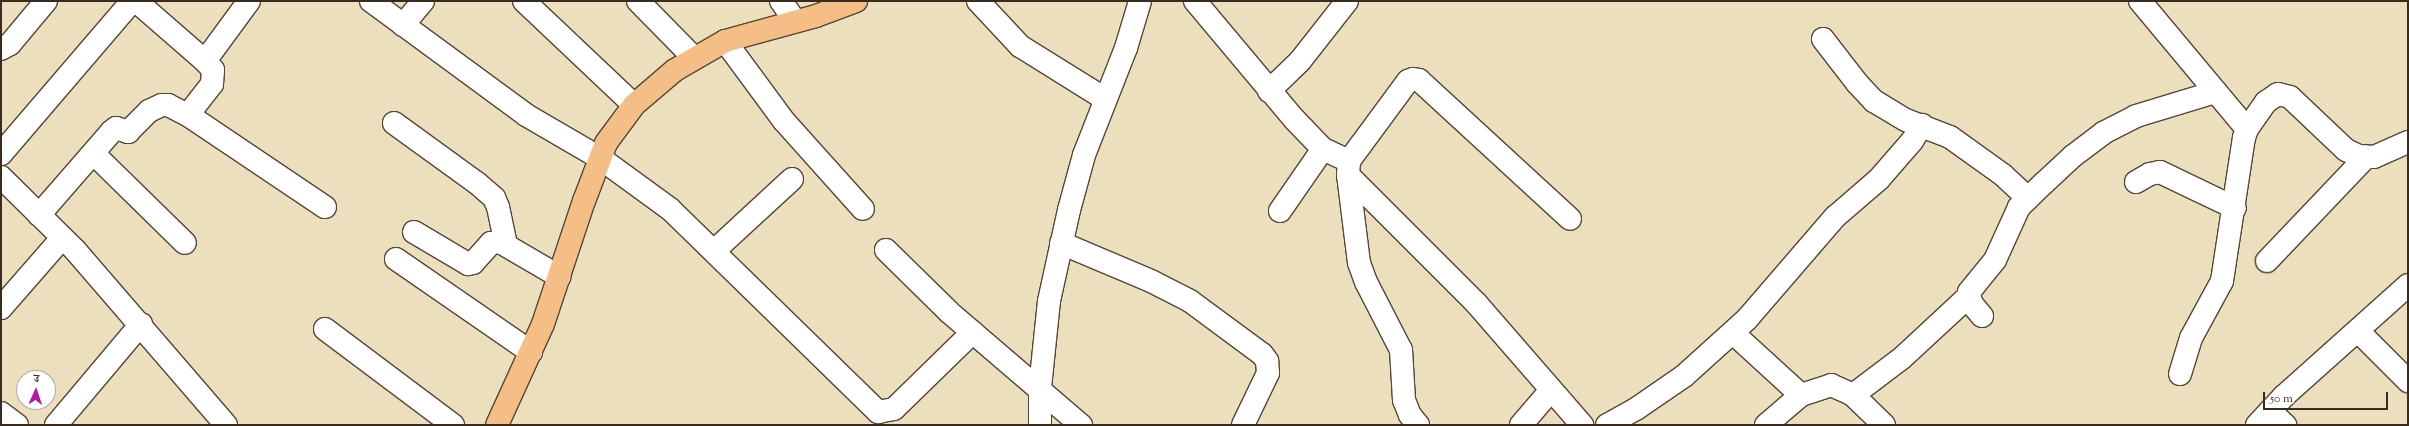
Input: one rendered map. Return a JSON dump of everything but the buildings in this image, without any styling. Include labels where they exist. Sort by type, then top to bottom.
[{"type":"main road","points":[[497,425],[531,352],[560,277],[584,201],[600,158],[613,132],[634,105],[664,79],[694,58],[725,41],[795,21],[856,1]]},
{"type":"street","points":[[1,49],[10,44],[46,1]]},
{"type":"street","points":[[1,154],[132,1]]},
{"type":"street","points":[[136,1],[205,60],[213,70],[214,79],[188,115]]},
{"type":"street","points":[[205,60],[249,1]]},
{"type":"street","points":[[371,1],[526,115],[600,158],[670,209],[878,412],[894,408],[973,332]]},
{"type":"street","points":[[403,25],[423,1]]},
{"type":"street","points":[[524,1],[634,105]]},
{"type":"street","points":[[638,1],[694,58]]},
{"type":"street","points":[[781,1],[795,21]]},
{"type":"street","points":[[978,1],[1020,46],[1105,99]]},
{"type":"street","points":[[1040,425],[1040,388],[1049,301],[1061,243],[1084,155],[1126,48],[1140,1]]},
{"type":"street","points":[[1195,1],[1270,90],[1323,149],[1349,168],[1476,303],[1582,425]]},
{"type":"street","points":[[1270,90],[1300,61],[1347,1]]},
{"type":"street","points":[[2140,1],[2247,129]]},
{"type":"street","points":[[1823,39],[1856,83],[1874,101],[1906,120],[1936,130],[1969,149],[2028,198]]},
{"type":"street","points":[[725,41],[784,121],[863,209]]},
{"type":"street","points":[[1418,425],[1410,415],[1404,400],[1401,350],[1366,282],[1359,263],[1349,168],[1408,82],[1416,79],[1427,86],[1570,219]]},
{"type":"street","points":[[1853,395],[1902,358],[1969,296],[1969,292],[1995,260],[2019,207],[2073,156],[2103,133],[2136,116],[2215,92]]},
{"type":"street","points":[[2180,374],[2191,338],[2222,281],[2247,129],[2266,102],[2274,96],[2284,94],[2346,150],[2366,157],[2374,157],[2408,142]]},
{"type":"street","points":[[39,215],[94,154],[114,129],[128,132],[156,107],[168,105],[188,115],[325,207]]},
{"type":"street","points":[[394,123],[477,183],[494,198],[498,207],[506,244]]},
{"type":"street","points":[[1607,425],[1636,409],[1684,376],[1747,319],[1835,217],[1879,179],[1912,141],[1922,125]]},
{"type":"street","points":[[1280,211],[1323,149]]},
{"type":"street","points":[[94,154],[185,243]]},
{"type":"street","points":[[2267,261],[2366,157]]},
{"type":"street","points":[[2136,182],[2150,174],[2160,172],[2235,208]]},
{"type":"street","points":[[1,177],[62,238],[141,324],[226,425]]},
{"type":"street","points":[[714,251],[792,179]]},
{"type":"street","points":[[414,232],[468,264],[473,263],[494,242],[506,244],[560,277]]},
{"type":"street","points":[[1,308],[62,238]]},
{"type":"street","points":[[1061,243],[1151,281],[1190,301],[1262,354],[1267,361],[1268,373],[1243,425]]},
{"type":"street","points":[[886,250],[973,332],[1040,388],[1080,425]]},
{"type":"street","points":[[396,259],[531,352]]},
{"type":"street","points":[[2271,420],[2358,331],[2408,285]]},
{"type":"street","points":[[1969,296],[1982,316]]},
{"type":"street","points":[[56,425],[141,324]]},
{"type":"street","points":[[326,329],[452,425]]},
{"type":"street","points":[[2358,331],[2408,381]]},
{"type":"street","points":[[1733,332],[1801,395]]},
{"type":"street","points":[[1766,425],[1801,395],[1831,385],[1853,395],[1884,425]]},
{"type":"street","points":[[1521,425],[1551,390]]},
{"type":"street","points":[[1,413],[17,425]]}]
